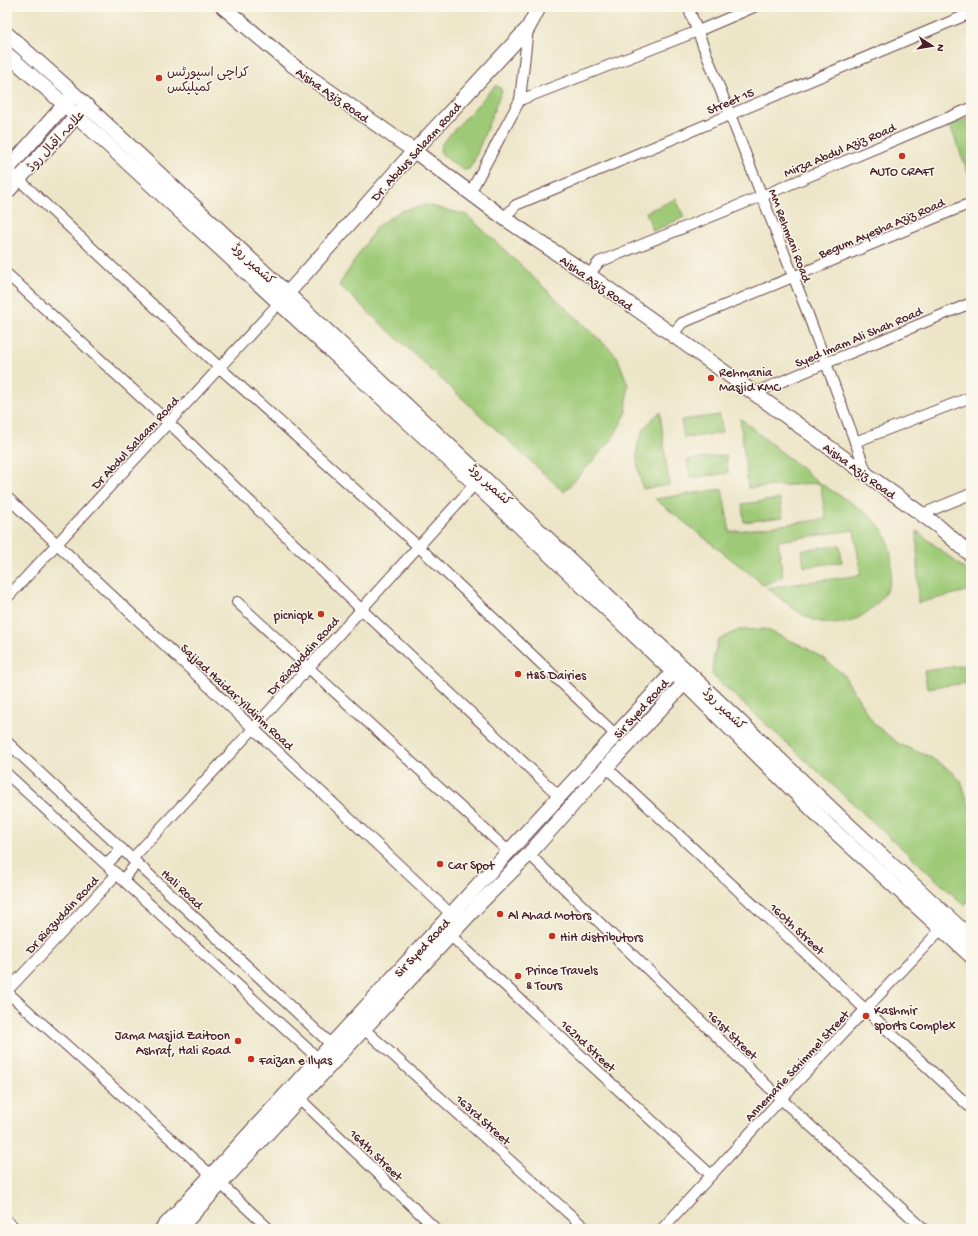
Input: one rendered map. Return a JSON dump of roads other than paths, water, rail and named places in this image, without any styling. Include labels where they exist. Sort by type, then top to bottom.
[{"type":"main road","name":"Aisha Aziz Road","points":[[224,7],[291,64],[414,151],[470,194],[588,275],[867,474],[938,526],[971,555]]},
{"type":"main road","name":"Dr. Abdus Salaam Road","points":[[283,298],[414,151],[528,28],[539,7]]},
{"type":"main road","name":"کشمیر روڈ","points":[[7,34],[81,111],[283,298],[483,477],[677,668],[831,828],[946,924],[971,938]]},
{"type":"main road","name":"کشمیر روڈ","points":[[7,54],[69,99]]},
{"type":"main road","name":"علامہ اقبال روڈ","points":[[7,170],[69,99]]},
{"type":"main road","name":"علامہ اقبال روڈ","points":[[7,192],[81,111]]},
{"type":"main road","name":"کشمیر روڈ","points":[[283,298],[475,484],[677,668]]},
{"type":"main road","name":"Sir Syed Road","points":[[336,1048],[364,1029],[450,935],[508,852],[677,668]]},
{"type":"main road","name":"Sir Syed Road","points":[[162,1229],[193,1204],[216,1180],[323,1063],[451,914],[476,897],[529,854],[591,784],[688,680]]},
{"type":"main road","points":[[580,774],[591,784]]},
{"type":"main road","name":"کشمیر روڈ","points":[[946,924],[971,956]]},
{"type":"main road","name":"Sir Syed Road","points":[[216,1180],[300,1099],[323,1063]]},
{"type":"main road","name":"Sir Syed Road","points":[[179,1229],[193,1204]]},
{"type":"street","name":"MM Rehmani Road","points":[[688,7],[762,196],[867,474]]},
{"type":"street","points":[[520,100],[698,31],[754,7]]},
{"type":"street","name":"Street 15","points":[[504,218],[516,205],[971,13]]},
{"type":"street","points":[[470,194],[520,100],[528,28]]},
{"type":"street","name":"Mirza Abdul Aziz Road","points":[[588,275],[599,262],[762,196],[971,108]]},
{"type":"street","points":[[7,170],[19,179],[220,368],[419,547],[616,735]]},
{"type":"street","name":"Begum Ayesha Aziz Road","points":[[672,335],[682,323],[971,203]]},
{"type":"street","points":[[7,274],[169,423],[361,609],[559,796]]},
{"type":"street","name":"Dr Abdul Salaam Road","points":[[7,598],[283,298]]},
{"type":"street","name":"Syed Imam Ali Shah Road","points":[[754,393],[971,303]]},
{"type":"street","points":[[855,442],[971,397]]},
{"type":"street","name":"Dr Riazuddin Road","points":[[7,991],[134,861],[475,484]]},
{"type":"street","points":[[922,514],[971,494]]},
{"type":"street","name":"Sajjad Haidar Yildirim Road","points":[[7,497],[451,914]]},
{"type":"street","points":[[236,602],[508,852]]},
{"type":"street","name":"Hali Road","points":[[7,742],[336,1048]]},
{"type":"street","name":"160th Street","points":[[607,768],[971,1108]]},
{"type":"street","points":[[7,774],[323,1063]]},
{"type":"street","points":[[107,864],[122,849]]},
{"type":"street","name":"161st Street","points":[[529,854],[781,1099],[924,1229]]},
{"type":"street","name":"Annemarie Schimmel Street","points":[[662,1229],[781,1099],[946,924]]},
{"type":"street","name":"162nd Street","points":[[450,935],[711,1175]]},
{"type":"street","points":[[7,991],[269,1229]]},
{"type":"street","name":"163rd Street","points":[[364,1029],[586,1229]]},
{"type":"street","name":"164th Street","points":[[300,1099],[436,1229]]},
{"type":"street","points":[[7,1221],[16,1229]]},
{"type":"place","name":"کراچی اسپورٹس کمپلیکس","points":[[159,78]]},
{"type":"place","name":"AUTO CRAFT","points":[[902,156]]},
{"type":"place","name":"Rehmania Masjid KMC","points":[[711,378]]},
{"type":"place","name":"picnicpk","points":[[321,614]]},
{"type":"place","name":"H&S Dairies","points":[[518,674]]},
{"type":"place","name":"Car Spot","points":[[440,864]]},
{"type":"place","name":"Al Ahad Motors","points":[[500,914]]},
{"type":"place","name":"HiH distributors","points":[[552,936]]},
{"type":"place","name":"Prince Travels & Tours","points":[[518,976]]},
{"type":"place","name":"Kashmir sports Complex","points":[[866,1016]]},
{"type":"place","name":"Jama Masjid Zaitoon Ashraf, Hali Road","points":[[238,1041]]},
{"type":"place","name":"Faizan e Ilyas","points":[[251,1059]]}]
